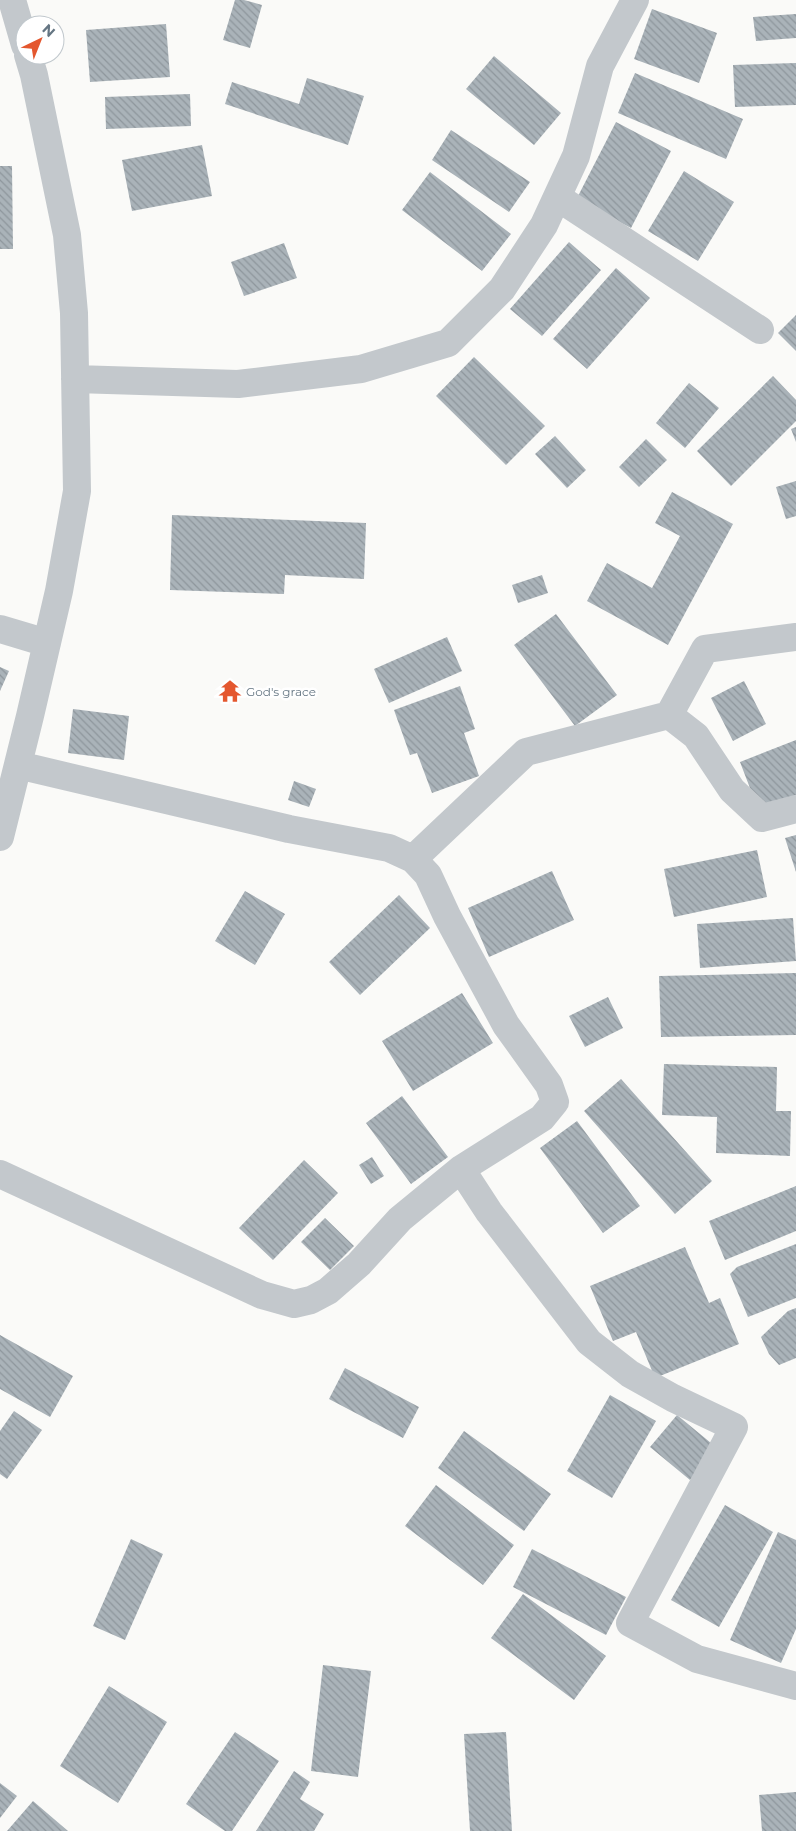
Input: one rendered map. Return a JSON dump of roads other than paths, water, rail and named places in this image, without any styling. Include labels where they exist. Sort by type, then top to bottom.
[{"type":"street","points":[[12,0],[16,15]]},
{"type":"street","points":[[75,379],[238,384],[361,369],[448,343],[502,289],[544,225],[576,156],[600,66],[635,0]]},
{"type":"street","points":[[0,837],[59,591],[77,491],[74,313],[67,234],[31,65]]},
{"type":"street","points":[[556,196],[760,330]]},
{"type":"street","points":[[0,629],[47,643]]},
{"type":"street","points":[[412,860],[526,752],[669,715],[705,649],[796,637]]},
{"type":"street","points":[[669,715],[696,736],[732,790],[762,818],[796,809]]},
{"type":"street","points":[[0,1174],[262,1295],[294,1304],[311,1300],[328,1291],[359,1264],[400,1219],[461,1169],[542,1118],[555,1102],[549,1085],[506,1025],[447,916],[428,875],[412,860],[389,848],[289,830],[18,765]]},
{"type":"street","points":[[461,1169],[489,1212],[589,1342],[630,1374],[673,1398],[734,1427],[630,1623],[697,1659],[796,1686]]},
{"type":"place","name":"God's grace","points":[[230,691]]}]
